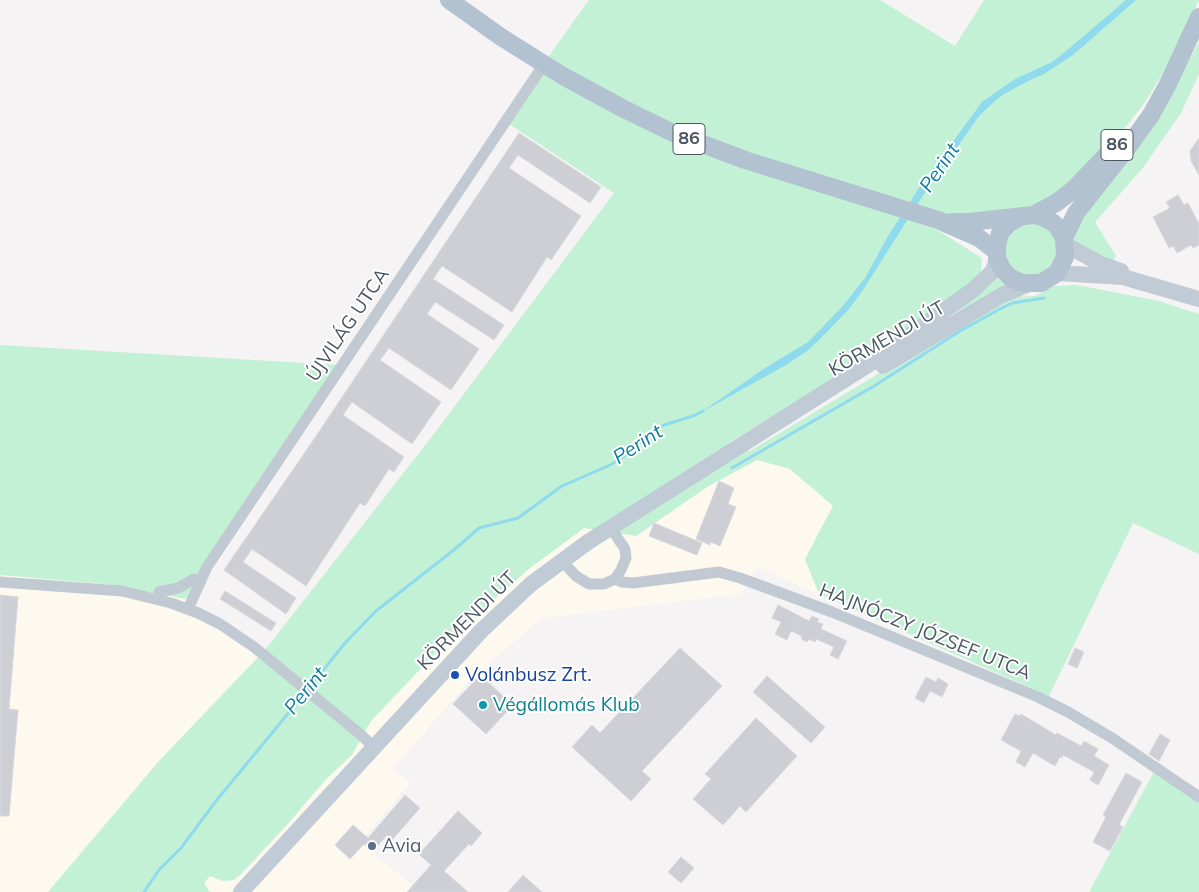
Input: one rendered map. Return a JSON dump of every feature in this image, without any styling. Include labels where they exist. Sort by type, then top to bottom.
[{"type":"main road","name":"86","points":[[449,0],[501,37],[544,64],[587,89],[671,132],[744,160],[938,220],[979,238],[997,255]]},
{"type":"main road","name":"86","points":[[1057,273],[1064,263],[1065,242],[1076,213],[1151,115],[1199,17]]},
{"type":"main road","name":"86","points":[[1029,284],[1011,278],[1002,269],[997,255],[1000,233],[1008,223],[1053,205],[1109,154],[1138,120],[1181,57]]},
{"type":"main road","name":"86","points":[[938,220],[969,222],[1026,216],[1046,218],[1057,226],[1065,242]]},
{"type":"main road","points":[[1029,284],[1047,281],[1057,273]]},
{"type":"street","name":"ÚJVILÁG UTCA","points":[[188,609],[207,567],[544,64]]},
{"type":"street","points":[[1065,242],[1102,264],[1165,289]]},
{"type":"street","name":"KÖRMENDI ÚT","points":[[241,892],[487,625],[521,593],[561,560],[610,527],[868,366],[966,296],[992,271],[997,255]]},
{"type":"street","points":[[1057,273],[1123,277],[1199,299]]},
{"type":"street","name":"KÖRMENDI ÚT","points":[[765,431],[868,375],[1002,295],[1029,284]]},
{"type":"street","points":[[610,527],[625,549],[626,558],[621,570],[614,579]]},
{"type":"street","name":"HAJNÓCZY JÓZSEF UTCA","points":[[561,560],[576,576],[589,584],[604,584],[614,579],[633,583],[720,572],[750,581],[841,616],[1038,697],[1112,738],[1199,796]]},
{"type":"street","points":[[159,592],[178,588],[194,579]]},
{"type":"street","points":[[0,582],[122,591],[188,609],[230,631],[254,647],[374,747]]},
{"type":"shaded area","points":[[757,460],[790,469],[833,506],[805,559],[819,594],[757,567],[741,594],[542,618],[474,676],[392,769],[411,782],[360,842],[420,892],[210,892],[204,883],[210,876],[228,881],[243,873],[327,779],[352,755],[371,721],[447,641],[530,568],[584,528],[637,536],[707,487]]},
{"type":"shaded area","points":[[0,575],[106,584],[186,599],[265,650],[159,761],[48,892],[0,892]]},
{"type":"green space","points":[[589,0],[880,0],[955,46],[984,0],[1199,0],[1163,73],[1143,105],[1105,153],[1053,201],[934,228],[982,258],[981,272],[956,297],[895,342],[730,442],[750,451],[1009,297],[1035,296],[1054,286],[1077,285],[1159,301],[1199,314],[1199,554],[1133,523],[1049,696],[819,594],[805,559],[833,506],[790,469],[757,460],[707,487],[636,536],[584,528],[530,568],[447,641],[371,721],[352,755],[326,779],[286,826],[234,880],[223,881],[210,876],[204,883],[210,892],[48,892],[159,761],[265,650],[434,434],[614,193],[503,120]]},
{"type":"green space","points":[[1199,42],[1199,74],[1181,113],[1142,169],[1095,222],[1116,256],[1112,267],[1072,243],[1073,225],[1170,96]]},
{"type":"green space","points":[[1044,222],[1061,245],[1051,272],[1027,278],[1007,266],[1003,243],[1017,224]]},
{"type":"green space","points":[[998,277],[1007,285],[928,329]]},
{"type":"green space","points":[[0,345],[339,365],[292,440],[186,599],[106,584],[0,575]]},
{"type":"green space","points":[[1156,768],[1199,797],[1199,892],[1089,892]]},
{"type":"water","points":[[1126,0],[1136,0],[1073,55],[1044,74],[1004,94],[979,116],[920,200],[863,290],[849,309],[822,337],[807,351],[786,365],[700,413],[765,368],[808,342],[842,307],[865,278],[888,236],[921,185],[982,102],[1015,79],[1052,62]]},
{"type":"building","points":[[519,133],[601,187],[590,203],[518,155],[509,168],[581,216],[551,260],[547,257],[512,312],[442,266],[433,279],[504,325],[494,340],[435,302],[427,314],[479,349],[451,390],[389,348],[380,360],[441,402],[412,444],[352,402],[343,415],[404,457],[394,472],[389,469],[365,506],[360,503],[306,586],[252,549],[243,562],[296,598],[286,614],[224,570]]},
{"type":"building","points":[[1199,138],[1199,175],[1191,161],[1190,151]]},
{"type":"building","points":[[1178,195],[1184,205],[1188,203],[1199,224],[1199,245],[1193,248],[1191,245],[1177,253],[1173,246],[1169,248],[1153,217],[1170,208],[1166,202]]},
{"type":"building","points":[[719,481],[734,488],[728,504],[736,507],[720,546],[711,542],[710,545],[696,539]]},
{"type":"building","points":[[654,523],[702,543],[697,555],[649,536]]},
{"type":"building","points":[[225,591],[276,623],[271,631],[220,599]]},
{"type":"building","points":[[0,595],[18,597],[9,709],[18,710],[9,816],[0,816]]},
{"type":"building","points":[[778,605],[809,621],[812,616],[819,619],[817,622],[823,624],[821,629],[847,641],[838,659],[830,655],[834,647],[816,639],[815,642],[809,639],[807,642],[801,639],[802,636],[791,631],[787,640],[775,634],[781,622],[772,618]]},
{"type":"building","points":[[680,648],[722,686],[642,771],[651,779],[631,801],[572,747],[592,725],[600,733]]},
{"type":"building","points":[[1075,648],[1084,652],[1077,668],[1068,664]]},
{"type":"building","name":"Végállomás Klub","points":[[480,675],[513,705],[486,734],[453,704]]},
{"type":"building","points":[[767,676],[825,727],[811,743],[753,692]]},
{"type":"building","points":[[926,677],[936,682],[938,678],[948,684],[942,697],[930,691],[924,703],[915,698]]},
{"type":"building","points":[[1015,714],[1020,716],[1021,714],[1056,735],[1057,733],[1081,746],[1084,741],[1098,749],[1094,756],[1109,765],[1098,785],[1090,780],[1094,772],[1063,755],[1055,766],[1033,753],[1025,767],[1016,762],[1021,751],[1001,740]]},
{"type":"building","points":[[756,718],[797,756],[746,812],[740,806],[723,825],[693,799],[711,779],[705,774]]},
{"type":"building","points":[[1160,734],[1170,740],[1159,761],[1149,754]]},
{"type":"building","points":[[1126,773],[1142,782],[1119,825],[1123,827],[1110,851],[1093,842],[1106,817],[1103,815]]},
{"type":"building","points":[[405,795],[420,808],[392,840],[387,835],[373,851],[364,844],[350,859],[335,845],[353,825],[368,838]]},
{"type":"building","points":[[458,811],[482,833],[444,871],[468,892],[407,892],[431,865],[419,854]]},
{"type":"building","points":[[681,857],[694,868],[681,883],[668,872]]},
{"type":"building","points":[[523,875],[542,892],[508,892]]},
{"type":"waterway","points":[[732,468],[874,386],[960,331],[998,310],[1012,303],[1044,298]]},
{"type":"waterway","name":"Perint","points":[[309,688],[345,643],[376,611],[479,528],[518,518],[562,486],[610,465],[626,455],[653,431],[703,411]]},
{"type":"waterway","name":"Perint","points":[[144,892],[159,870],[181,848],[216,801],[305,693]]},
{"type":"place","name":"Volánbusz Zrt.","points":[[455,675]]},
{"type":"place","name":"Végállomás Klub","points":[[483,705]]},
{"type":"place","name":"Avia","points":[[372,846]]}]
